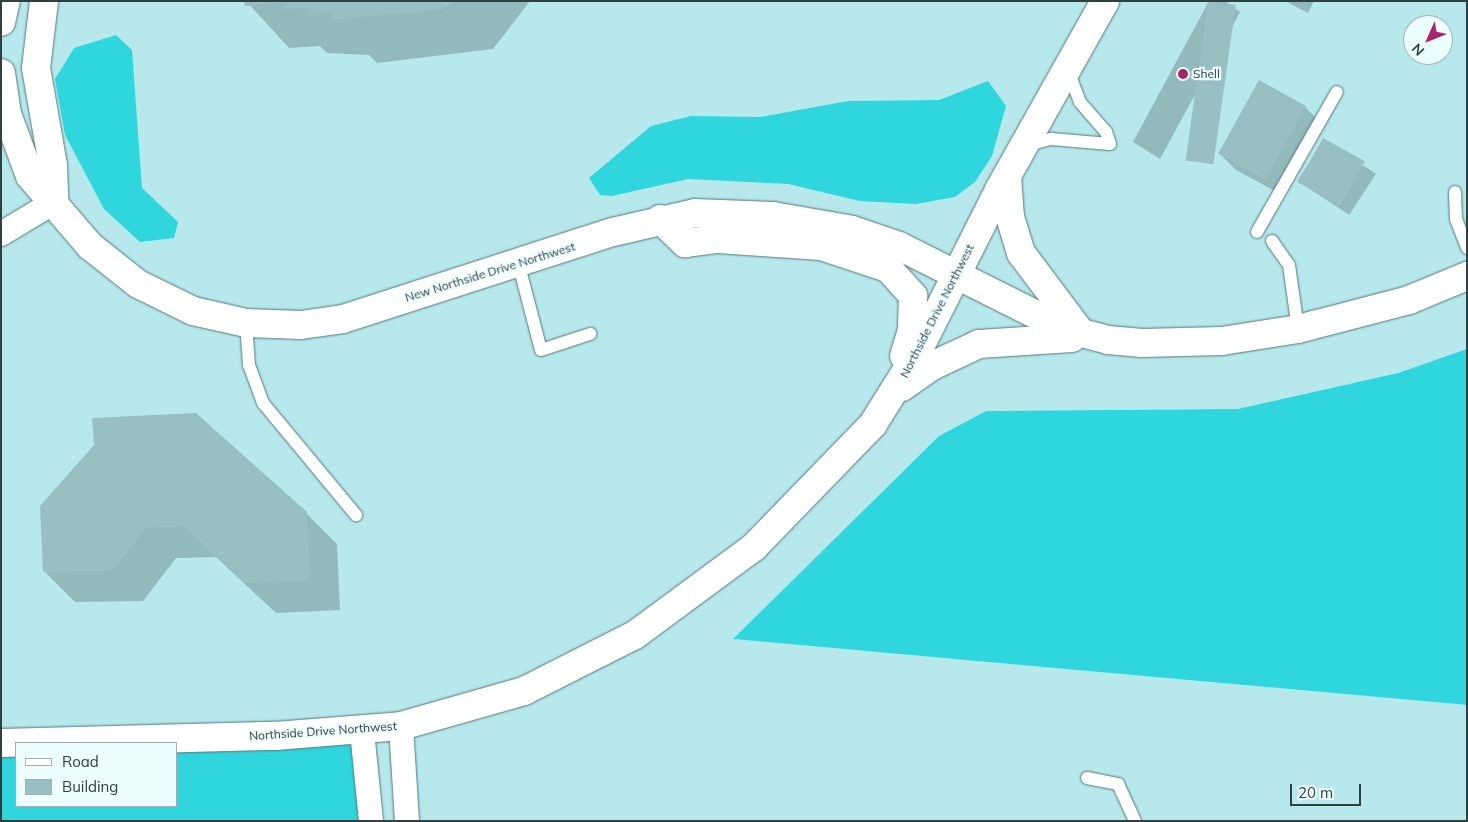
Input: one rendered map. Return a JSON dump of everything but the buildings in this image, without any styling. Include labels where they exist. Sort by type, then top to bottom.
[{"type":"street","points":[[1,22],[6,1]]},
{"type":"street","points":[[1,234],[54,202],[53,165],[36,68],[44,1]]},
{"type":"street","name":"Northside Drive Northwest","points":[[31,742],[362,731],[401,726],[524,691],[643,630],[754,547],[831,472],[891,395],[915,357],[1007,176],[1105,1]]},
{"type":"street","name":"New Northside Drive Northwest","points":[[1,73],[16,147],[30,176],[90,246],[138,284],[194,311],[246,323],[301,325],[343,319],[518,262],[660,219],[695,213],[742,213],[811,221],[899,246],[1028,314],[1088,337]]},
{"type":"street","points":[[1007,176],[1010,217],[1021,253],[1050,297],[1088,337]]},
{"type":"street","points":[[660,219],[685,243],[718,239],[821,246],[888,268],[913,296],[912,330],[891,395]]},
{"type":"street","points":[[891,395],[932,366],[979,344],[1088,337],[1182,343],[1298,329],[1401,302],[1467,276]]},
{"type":"street","points":[[401,726],[408,821]]},
{"type":"street","points":[[362,731],[371,821]]},
{"type":"street","name":"Northside Drive Northwest","points":[[1,743],[15,743]]},
{"type":"lane","points":[[1023,147],[1051,139],[1110,144],[1106,132],[1080,102],[1067,67]]},
{"type":"lane","points":[[1257,232],[1337,92]]},
{"type":"lane","points":[[1455,192],[1456,219],[1467,248]]},
{"type":"lane","points":[[1272,241],[1289,265],[1298,329]]},
{"type":"lane","points":[[518,262],[541,350],[590,334]]},
{"type":"lane","points":[[246,323],[249,365],[263,403],[356,514]]},
{"type":"lane","points":[[1087,778],[1118,784],[1135,821]]},
{"type":"shaded area","points":[[1,1],[1467,1],[1467,349],[1398,373],[1238,409],[986,411],[939,436],[733,639],[1467,705],[1467,821],[363,821],[359,742],[1,737]]},
{"type":"shaded area","points":[[116,35],[132,50],[142,188],[178,222],[174,238],[140,242],[104,209],[65,135],[55,79],[74,48]]},
{"type":"shaded area","points":[[988,81],[1006,106],[992,156],[975,182],[955,197],[916,204],[860,201],[788,184],[688,179],[612,196],[600,195],[589,178],[651,126],[691,116],[760,117],[848,101],[939,100]]},
{"type":"shaded area","points":[[1467,349],[1467,705],[733,639],[939,436],[986,411],[1238,409],[1398,373]]},
{"type":"shaded area","points":[[1,737],[359,741],[363,821],[1,821]]},
{"type":"place","name":"Shell","points":[[1183,74]]}]
